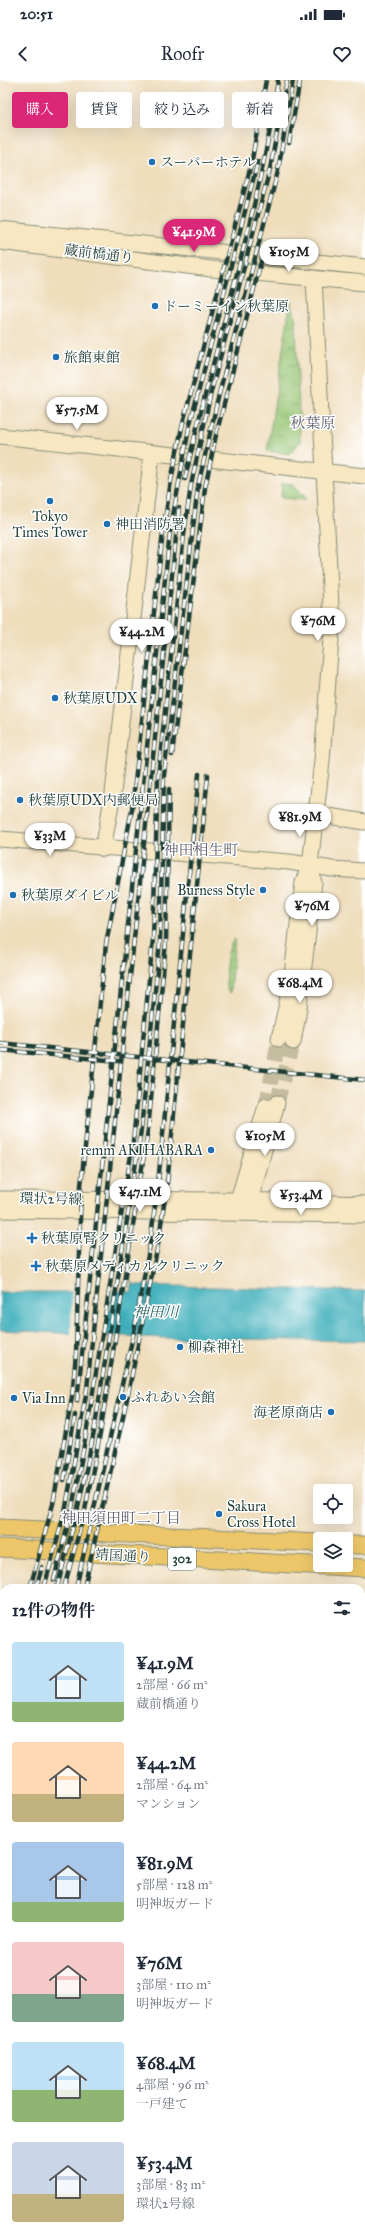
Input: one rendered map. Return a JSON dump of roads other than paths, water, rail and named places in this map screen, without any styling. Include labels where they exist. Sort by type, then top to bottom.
[{"type":"highway","points":[[365,2227],[365,2240]]},
{"type":"main road","name":"靖国通り","points":[[0,1528],[313,1543]]},
{"type":"main road","points":[[353,1545],[365,1546]]},
{"type":"main road","name":"靖国通り","points":[[0,1548],[365,1568]]},
{"type":"street","name":"蔵前橋通り","points":[[0,229],[365,267]]},
{"type":"street","name":"蔵前橋通り","points":[[0,242],[212,269],[365,283]]},
{"type":"street","points":[[286,1041],[298,1015],[314,883],[310,865],[316,814],[332,626],[330,548],[323,471],[314,278]]},
{"type":"street","points":[[0,436],[365,476]]},
{"type":"street","points":[[103,849],[113,793],[152,453]]},
{"type":"street","points":[[316,814],[365,822]]},
{"type":"street","points":[[0,839],[365,871]]},
{"type":"street","points":[[242,1205],[272,1104]]},
{"type":"street","name":"環状2号線","points":[[0,1199],[242,1205],[365,1215]]},
{"type":"street","name":"環状2号線","points":[[0,1210],[365,1204]]},
{"type":"water","name":"神田川","points":[[133,1281],[134,1285],[365,1291],[365,1341],[164,1338],[0,1330],[0,1292],[72,1292],[73,1286],[131,1292]]},
{"type":"tunnel","points":[[266,1106],[279,1039]]},
{"type":"tunnel","points":[[277,1103],[293,1042]]},
{"type":"railway","points":[[31,1584],[53,1504],[72,1397],[76,1354],[81,1186],[106,944],[132,809],[163,532],[171,481],[182,427],[251,165],[266,80]]},
{"type":"railway","points":[[185,479],[260,181],[278,80]]},
{"type":"railway","points":[[54,1580],[72,1508],[86,1435],[133,1142],[153,939],[158,776],[184,535],[191,485],[211,392],[270,169],[287,80]]},
{"type":"railway","points":[[58,1584],[78,1508],[94,1432],[141,1130],[160,941],[164,775],[198,486],[219,394],[278,171],[293,80]]},
{"type":"railway","points":[[289,143],[300,80]]},
{"type":"railway","points":[[77,1401],[170,532],[189,428],[258,161]]},
{"type":"railway","points":[[172,755],[205,488],[216,435],[263,254]]},
{"type":"railway","points":[[45,1584],[66,1507],[87,1389],[179,508]]},
{"type":"railway","points":[[77,1584],[135,1327],[150,1244],[158,1183],[199,774]]},
{"type":"railway","points":[[85,1584],[127,1399],[158,1245],[167,1184],[208,775]]},
{"type":"railway","points":[[65,1584],[85,1510],[100,1434],[148,1130],[166,942],[169,789]]},
{"type":"railway","points":[[0,1043],[365,1080]]},
{"type":"railway","points":[[0,1050],[118,1061]]},
{"type":"railway","points":[[64,1480],[75,1415]]},
{"type":"railway","points":[[37,1584],[42,1567]]},
{"type":"place","name":"スーパーホテル","points":[[152,162]]},
{"type":"place","name":"ドーミーイン秋葉原","points":[[155,306]]},
{"type":"place","name":"旅館東館","points":[[56,357]]},
{"type":"place","name":"Tokyo Times Tower","points":[[50,501]]},
{"type":"place","name":"神田消防署","points":[[107,524]]},
{"type":"place","name":"秋葉原UDX","points":[[55,698]]},
{"type":"place","name":"秋葉原UDX内郵便局","points":[[20,800]]},
{"type":"place","name":"Burness Style","points":[[263,890]]},
{"type":"place","name":"秋葉原ダイビル","points":[[13,895]]},
{"type":"place","name":"remm AKIHABARA","points":[[211,1150]]},
{"type":"place","name":"秋葉原腎クリニック","points":[[32,1238]]},
{"type":"place","name":"秋葉原メディカルクリニック","points":[[36,1266]]},
{"type":"place","name":"柳森神社","points":[[180,1347]]},
{"type":"place","name":"ふれあい会館","points":[[123,1397]]},
{"type":"place","name":"Via Inn","points":[[14,1398]]},
{"type":"place","name":"海老原商店","points":[[331,1412]]},
{"type":"place","name":"Sakura Cross Hotel","points":[[219,1514]]},
{"type":"district","name":"秋葉原","points":[[313,423]]},
{"type":"district","name":"神田相生町","points":[[201,850]]},
{"type":"district","name":"神田須田町二丁目","points":[[121,1518]]}]
